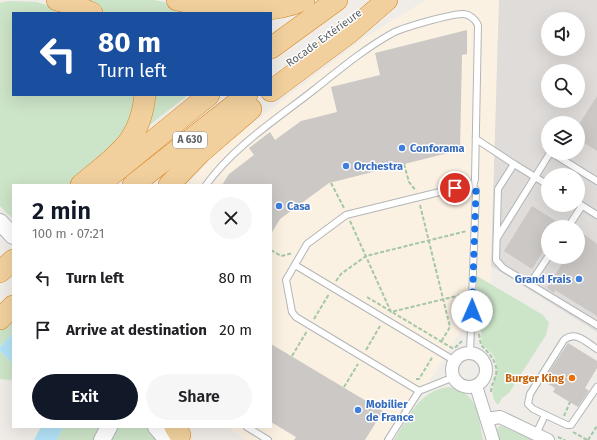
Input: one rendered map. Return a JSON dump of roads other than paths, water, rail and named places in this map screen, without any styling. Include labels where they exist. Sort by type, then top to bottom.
[{"type":"highway","points":[[57,0],[69,3],[90,12]]},
{"type":"highway","points":[[177,0],[214,7],[252,10],[274,8],[304,0]]},
{"type":"highway","points":[[272,47],[338,0]]},
{"type":"highway","name":"Rocade Extérieure","points":[[272,76],[378,0]]},
{"type":"highway","points":[[272,90],[349,33],[387,0]]},
{"type":"highway","points":[[82,184],[124,148],[132,137],[139,125],[143,112],[145,96]]},
{"type":"highway","name":"A 630","points":[[100,184],[208,96]]},
{"type":"highway","name":"A 630","points":[[135,184],[246,96]]},
{"type":"highway","points":[[170,184],[200,153],[266,96]]},
{"type":"highway","points":[[0,259],[12,248]]},
{"type":"highway","points":[[0,272],[12,261]]},
{"type":"highway","points":[[0,305],[12,293]]},
{"type":"highway","points":[[0,319],[12,307]]},
{"type":"main road","points":[[0,222],[12,235]]},
{"type":"main road","points":[[102,440],[109,428]]},
{"type":"main road","points":[[159,428],[176,434]]},
{"type":"street","points":[[470,353],[481,358],[486,367],[484,378],[476,386],[466,387],[457,382],[452,372],[455,361],[463,354],[470,353]]},
{"type":"street","points":[[476,386],[493,440]]},
{"type":"street","points":[[487,419],[500,417],[548,440]]},
{"type":"lane","points":[[207,184],[218,168],[244,144],[370,47],[392,33],[427,22],[464,14],[473,17],[478,25],[476,139],[473,186],[476,190],[470,353]]},
{"type":"lane","points":[[476,139],[541,180]]},
{"type":"lane","points":[[497,238],[546,160]]},
{"type":"lane","points":[[562,160],[597,181]]},
{"type":"lane","points":[[514,164],[498,189],[496,260],[503,268],[597,325]]},
{"type":"lane","points":[[419,392],[296,318],[292,312],[286,280],[307,244],[346,215],[468,185],[473,186]]},
{"type":"lane","points":[[585,207],[597,215]]},
{"type":"lane","points":[[530,284],[543,264]]},
{"type":"lane","points":[[295,265],[455,361]]},
{"type":"lane","points":[[597,349],[578,336],[568,336],[564,340],[528,399],[528,404],[545,415],[567,425],[571,425],[597,388]]},
{"type":"lane","points":[[388,440],[419,392],[454,377]]},
{"type":"lane","points":[[536,434],[545,415]]},
{"type":"lane","points":[[249,428],[268,440]]},
{"type":"water","points":[[12,334],[12,363],[0,351],[0,347]]},
{"type":"water","points":[[40,428],[63,428],[57,440],[34,440]]},
{"type":"place","name":"Conforama","points":[[402,148]]},
{"type":"place","name":"Orchestra","points":[[346,166]]},
{"type":"place","name":"Casa","points":[[279,206]]},
{"type":"place","name":"Grand Frais","points":[[579,279]]},
{"type":"place","name":"Burger King","points":[[572,378]]},
{"type":"place","name":"Mobilier de France","points":[[358,410]]}]
